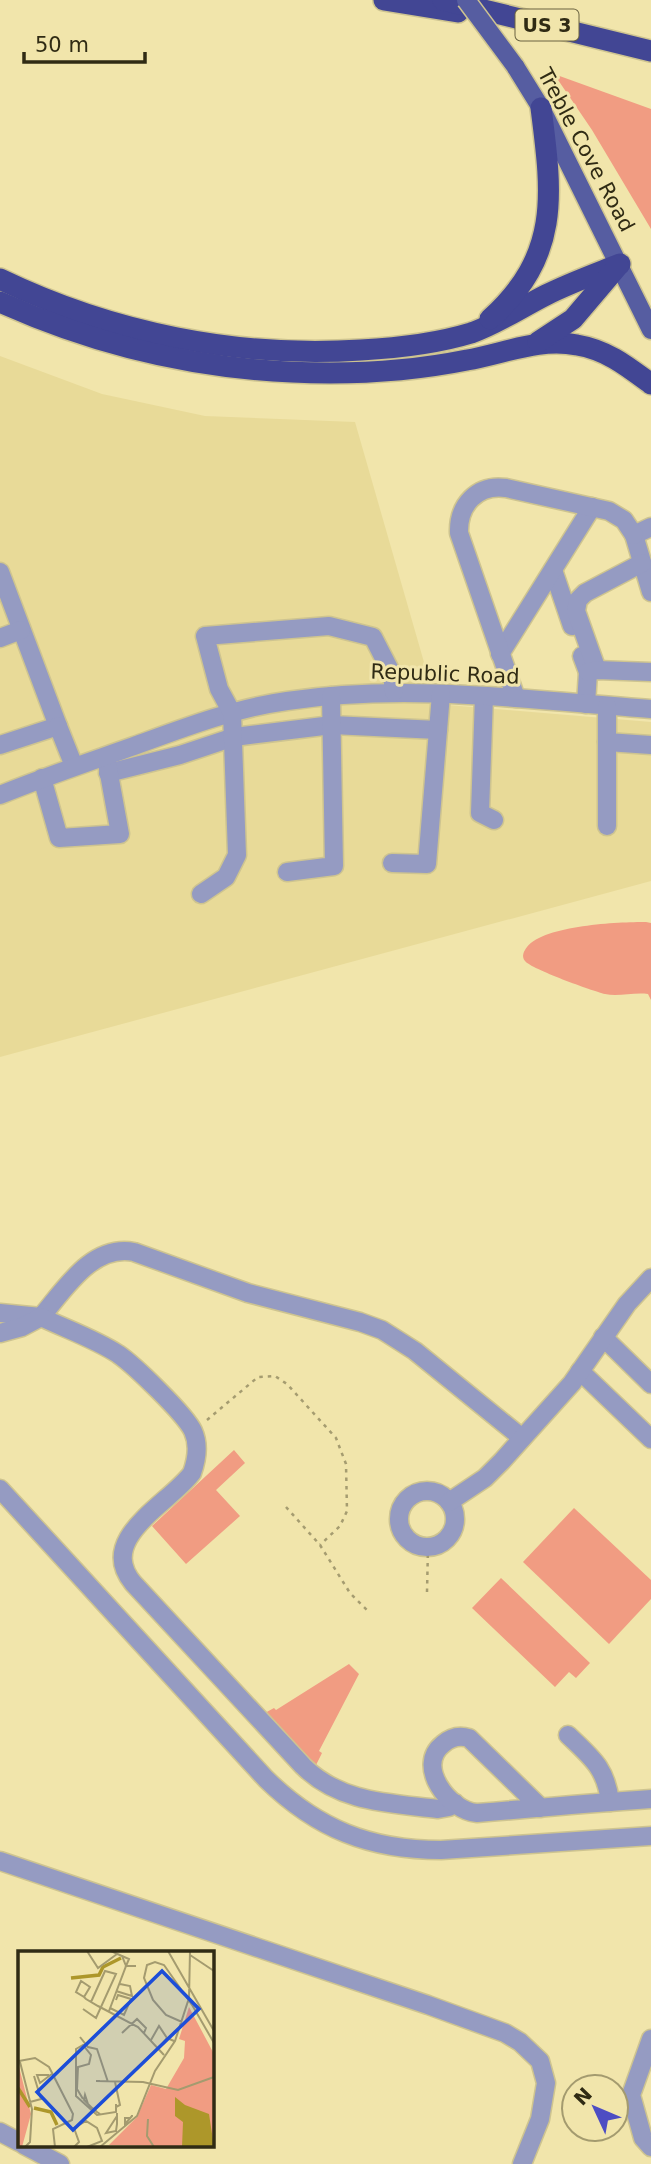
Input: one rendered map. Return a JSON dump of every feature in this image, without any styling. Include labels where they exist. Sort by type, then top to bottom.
[{"type":"highway","points":[[384,0],[551,26]]},
{"type":"highway","name":"US 3","points":[[443,0],[651,51]]},
{"type":"highway","points":[[474,332],[495,314],[522,284],[543,242],[549,211],[550,186],[541,108]]},
{"type":"highway","points":[[0,279],[72,310],[129,327],[234,347],[279,351],[340,351],[426,344],[474,332],[567,285],[620,264]]},
{"type":"highway","points":[[530,346],[573,319],[620,264]]},
{"type":"highway","points":[[0,302],[98,340],[160,356],[270,372],[405,370],[553,342],[594,349],[616,359],[651,384]]},
{"type":"main road","name":"Treble Cove Road","points":[[466,0],[515,66],[541,108],[651,331]]},
{"type":"street","points":[[516,698],[459,533],[459,519],[464,506],[479,492],[499,488],[617,514],[627,523],[634,535],[651,592]]},
{"type":"street","points":[[500,654],[592,507]]},
{"type":"street","points":[[634,535],[651,527]]},
{"type":"street","points":[[586,704],[593,671],[577,613],[578,600],[585,593],[642,563]]},
{"type":"street","points":[[553,569],[593,671]]},
{"type":"street","points":[[0,572],[74,766]]},
{"type":"street","points":[[201,894],[226,877],[237,855],[232,713],[219,689],[205,636],[329,626],[373,637],[392,674],[394,692]]},
{"type":"street","points":[[0,638],[21,630]]},
{"type":"street","points":[[593,671],[651,672]]},
{"type":"street","name":"Republic Road","points":[[0,794],[74,766],[107,764],[232,713],[285,701],[394,692],[651,709]]},
{"type":"street","points":[[392,863],[427,864],[441,694]]},
{"type":"street","points":[[287,872],[334,866],[331,696]]},
{"type":"street","points":[[484,696],[480,813],[494,820]]},
{"type":"street","points":[[607,706],[607,826]]},
{"type":"street","points":[[42,778],[59,838],[120,834],[107,764],[180,755],[234,737],[332,725],[438,730]]},
{"type":"street","points":[[0,745],[58,726]]},
{"type":"street","points":[[607,742],[651,745]]},
{"type":"street","points":[[0,1334],[41,1317],[96,1258],[114,1250],[134,1252],[248,1293],[360,1322],[382,1331],[415,1351],[522,1438]]},
{"type":"street","points":[[449,1502],[491,1473],[580,1371],[627,1304],[651,1278]]},
{"type":"street","points":[[0,1313],[41,1317],[118,1355],[176,1410],[192,1429],[197,1454],[192,1472],[131,1532],[126,1541],[123,1560],[130,1579],[317,1779],[342,1793],[360,1798],[438,1808],[449,1807],[455,1803]]},
{"type":"street","points":[[603,1337],[651,1384]]},
{"type":"street","points":[[580,1371],[651,1439]]},
{"type":"street","points":[[0,1489],[266,1779],[292,1803],[326,1825],[372,1843],[412,1850],[651,1836]]},
{"type":"street","points":[[419,1492],[438,1493],[449,1502],[455,1520],[452,1531],[439,1544],[428,1547],[415,1544],[403,1534],[399,1519],[401,1508],[412,1495],[419,1492]]},
{"type":"street","points":[[568,1735],[602,1770],[610,1802]]},
{"type":"street","points":[[541,1808],[472,1741],[462,1736],[450,1738],[439,1747],[431,1763],[437,1781],[455,1803],[462,1809],[473,1812],[541,1808],[651,1799]]},
{"type":"street","points":[[0,1861],[505,2033],[520,2042],[540,2061],[546,2083],[540,2119],[522,2164]]},
{"type":"street","points":[[651,2039],[631,2095],[643,2138],[651,2147]]},
{"type":"street","points":[[0,2132],[18,2141]]},
{"type":"street","points":[[26,2146],[60,2164]]},
{"type":"path","points":[[192,1429],[258,1377],[275,1376],[287,1384],[336,1438],[346,1464],[347,1511],[340,1526],[320,1545]]},
{"type":"path","points":[[286,1507],[320,1545],[350,1593],[370,1613]]},
{"type":"path","points":[[427,1592],[428,1547]]},
{"type":"shaded area","points":[[554,74],[651,109],[651,229],[592,130]]},
{"type":"shaded area","points":[[0,356],[102,394],[205,416],[355,422],[436,704],[651,722],[651,881],[0,1057]]},
{"type":"shaded area","points":[[651,923],[651,1000],[648,994],[610,995],[588,989],[538,969],[523,957],[527,947],[536,940],[565,929]]},
{"type":"shaded area","points":[[234,1450],[245,1463],[216,1490],[240,1516],[186,1564],[152,1526]]},
{"type":"shaded area","points":[[574,1508],[651,1580],[651,1599],[609,1644],[523,1562]]},
{"type":"shaded area","points":[[501,1578],[590,1663],[576,1678],[569,1672],[555,1687],[472,1608]]},
{"type":"shaded area","points":[[349,1664],[359,1674],[319,1751],[322,1753],[316,1765],[263,1714],[274,1708],[276,1710]]}]
